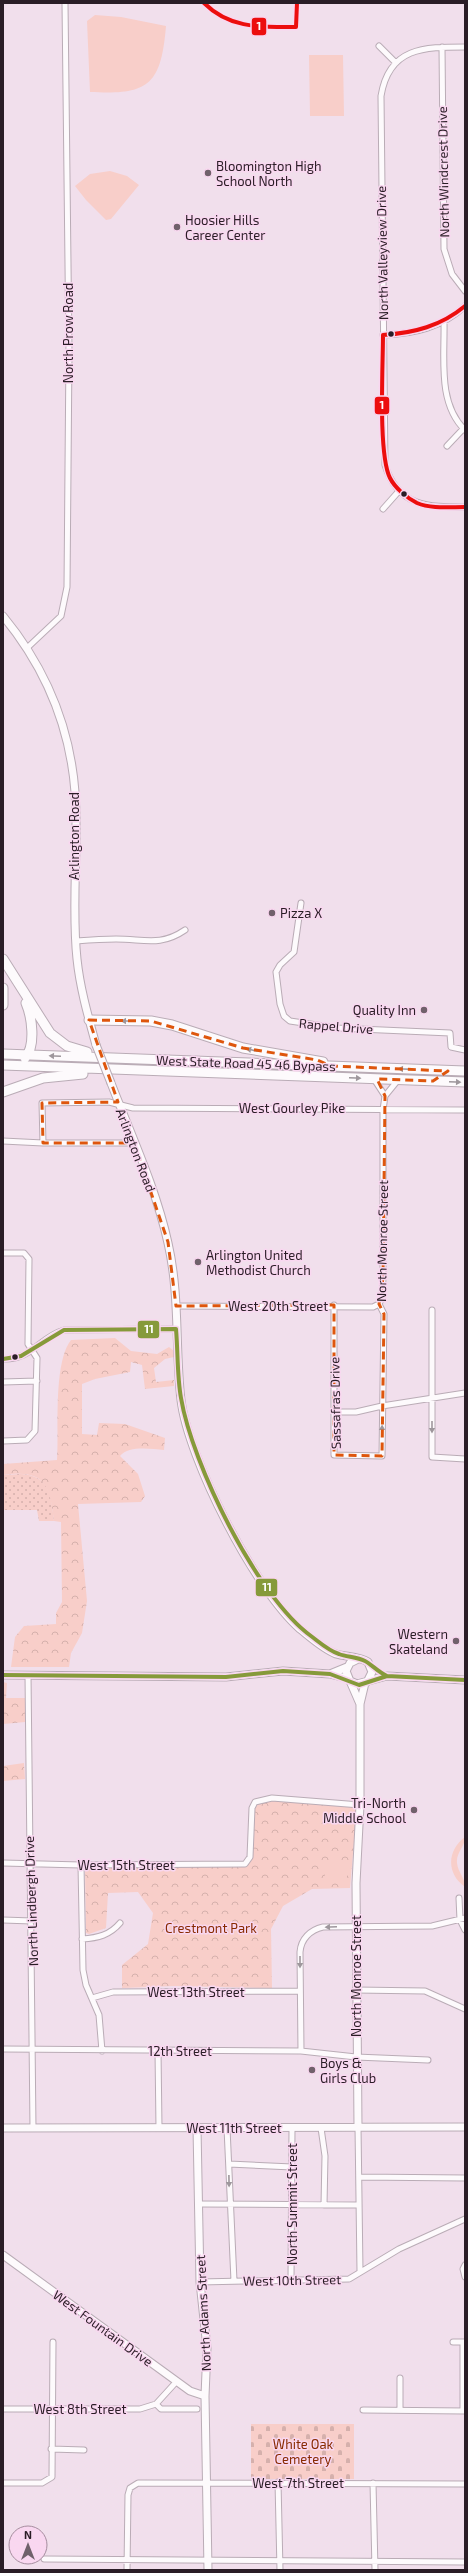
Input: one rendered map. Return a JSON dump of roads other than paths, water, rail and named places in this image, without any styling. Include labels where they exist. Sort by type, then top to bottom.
[{"type":"highway","points":[[3,959],[45,1028],[58,1041],[80,1051],[130,1058]]},
{"type":"highway","points":[[5,1065],[24,1059],[28,1054],[30,1043],[30,1013],[8,968]]},
{"type":"highway","points":[[3,988],[3,1005]]},
{"type":"highway","points":[[90,1020],[151,1021],[172,1025],[243,1048],[284,1056],[317,1060],[331,1066]]},
{"type":"highway","name":"West State Road 45 46 Bypass","points":[[3,1054],[465,1072]]},
{"type":"highway","points":[[5,1065],[167,1071]]},
{"type":"highway","points":[[3,1092],[32,1080],[54,1076],[167,1071]]},
{"type":"highway","name":"West State Road 45 46 Bypass","points":[[167,1071],[465,1082]]},
{"type":"highway","points":[[433,1081],[438,1075],[448,1071]]},
{"type":"street","name":"North Prow Road","points":[[27,648],[61,616],[68,587],[69,351],[65,3]]},
{"type":"street","points":[[379,46],[396,63],[416,50],[442,47],[465,47]]},
{"type":"street","name":"North Windcrest Drive","points":[[442,47],[444,249],[452,274],[465,291]]},
{"type":"street","name":"North Valleyview Drive","points":[[396,63],[386,78],[381,96],[385,461],[390,478],[399,491]]},
{"type":"street","points":[[383,335],[412,333],[444,321],[465,306]]},
{"type":"street","points":[[444,321],[446,395],[456,420],[464,429],[447,446]]},
{"type":"street","points":[[383,509],[399,491],[411,500],[423,505],[465,507]]},
{"type":"street","name":"Arlington Road","points":[[3,616],[27,648],[54,698],[69,749],[75,792],[76,941],[83,996],[96,1044],[134,1143],[168,1242],[176,1306],[179,1384],[186,1425],[200,1464],[228,1521],[258,1577],[277,1605],[306,1634],[337,1654],[358,1659]]},
{"type":"street","name":"Rappel Drive","points":[[301,903],[294,952],[280,965],[276,972],[280,1004],[287,1019],[294,1023],[333,1028],[450,1033],[452,1047],[465,1050]]},
{"type":"street","points":[[76,941],[116,939],[158,942],[174,937],[185,930]]},
{"type":"street","points":[[374,1078],[384,1096],[398,1080]]},
{"type":"street","name":"North Monroe Street","points":[[382,1456],[384,1314],[379,1304],[382,1298],[383,1278],[384,1096]]},
{"type":"street","name":"West Gourley Pike","points":[[43,1143],[42,1103],[109,1102],[133,1108],[465,1110]]},
{"type":"street","points":[[3,1141],[43,1143],[134,1143]]},
{"type":"street","points":[[3,1253],[24,1253],[29,1259],[28,1344],[37,1358],[35,1431],[27,1440],[3,1441]]},
{"type":"street","name":"West 20th Street","points":[[176,1306],[373,1307],[379,1304]]},
{"type":"street","name":"Sassafras Drive","points":[[334,1306],[334,1455],[382,1456]]},
{"type":"street","points":[[432,1310],[432,1457],[465,1459]]},
{"type":"street","points":[[3,1359],[21,1358],[33,1350],[47,1337],[64,1330],[176,1329]]},
{"type":"street","points":[[3,1382],[37,1381]]},
{"type":"street","points":[[334,1412],[356,1412],[432,1397],[465,1393]]},
{"type":"street","name":"Arlington Road","points":[[337,1654],[347,1667]]},
{"type":"street","points":[[330,1674],[347,1667],[352,1661],[358,1659],[366,1661],[372,1667],[387,1676]]},
{"type":"street","points":[[347,1667],[349,1680]]},
{"type":"street","points":[[366,1683],[372,1675],[372,1667]]},
{"type":"street","points":[[3,1675],[226,1677],[274,1671],[330,1674],[357,1684],[366,1683],[387,1676],[465,1680]]},
{"type":"street","name":"North Lindbergh Drive","points":[[28,1675],[32,1921],[33,2128]]},
{"type":"street","name":"North Monroe Street","points":[[349,1680],[360,1704]]},
{"type":"street","name":"North Monroe Street","points":[[360,2271],[356,2057],[356,1926],[360,1805],[360,1704],[366,1683]]},
{"type":"street","name":"West 15th Street","points":[[3,1863],[81,1865],[239,1864],[248,1862],[251,1852],[252,1808],[255,1802],[272,1798],[360,1805]]},
{"type":"street","points":[[81,1865],[82,1970],[99,2015],[102,2051]]},
{"type":"street","points":[[458,1898],[465,1930]]},
{"type":"street","points":[[301,2051],[300,1948],[308,1934],[320,1928],[356,1926],[432,1926],[463,1919]]},
{"type":"street","points":[[3,1920],[32,1921]]},
{"type":"street","points":[[82,1939],[106,1935],[113,1931],[120,1923]]},
{"type":"street","points":[[356,1990],[425,1991],[465,2010]]},
{"type":"street","name":"West 13th Street","points":[[92,1998],[113,1992],[300,1991]]},
{"type":"street","name":"12th Street","points":[[3,2049],[158,2052],[301,2051],[356,2057],[428,2060]]},
{"type":"street","points":[[158,2052],[158,2128]]},
{"type":"street","name":"West 11th Street","points":[[3,2128],[465,2127]]},
{"type":"street","name":"North Adams Street","points":[[197,2128],[200,2282],[207,2348],[205,2396],[208,2570]]},
{"type":"street","points":[[227,2128],[234,2281]]},
{"type":"street","name":"North Summit Street","points":[[292,2128],[292,2280]]},
{"type":"street","points":[[321,2128],[325,2156],[324,2205]]},
{"type":"street","points":[[229,2164],[292,2167]]},
{"type":"street","points":[[359,2177],[465,2178]]},
{"type":"street","points":[[198,2204],[292,2206],[359,2205]]},
{"type":"street","name":"West 10th Street","points":[[200,2282],[345,2280],[354,2277],[360,2271],[398,2249],[465,2219]]},
{"type":"street","name":"West Fountain Drive","points":[[3,2255],[190,2391],[205,2396]]},
{"type":"street","points":[[465,2265],[463,2270],[465,2277]]},
{"type":"street","points":[[3,2483],[42,2483],[49,2480],[52,2475],[51,2409],[53,2342]]},
{"type":"street","points":[[363,2410],[464,2411],[464,2342],[454,2342]]},
{"type":"street","points":[[400,2378],[400,2410]]},
{"type":"street","points":[[177,2381],[156,2404],[161,2409],[197,2409]]},
{"type":"street","name":"West 8th Street","points":[[3,2408],[140,2409],[156,2404]]},
{"type":"street","points":[[51,2450],[84,2450]]},
{"type":"street","name":"West 7th Street","points":[[127,2560],[128,2500],[132,2486],[147,2481],[465,2484]]},
{"type":"street","points":[[278,2482],[280,2570]]},
{"type":"street","points":[[373,2483],[375,2570]]},
{"type":"street","points":[[48,2559],[465,2562]]},
{"type":"street","points":[[127,2560],[127,2570]]},
{"type":"place","name":"Bloomington High School North","points":[[208,173]]},
{"type":"place","name":"Hoosier Hills Career Center","points":[[177,227]]},
{"type":"place","name":"Pizza X","points":[[272,913]]},
{"type":"place","name":"Quality Inn","points":[[424,1010]]},
{"type":"place","name":"Arlington United Methodist Church","points":[[198,1262]]},
{"type":"place","name":"Western Skateland","points":[[456,1641]]},
{"type":"place","name":"Tri-North Middle School","points":[[414,1810]]},
{"type":"place","name":"Boys & Girls Club","points":[[312,2070]]},
{"type":"park label","name":"Crestmont Park","points":[[211,1928]]},
{"type":"park label","name":"White Oak Cemetery","points":[[303,2452]]}]
